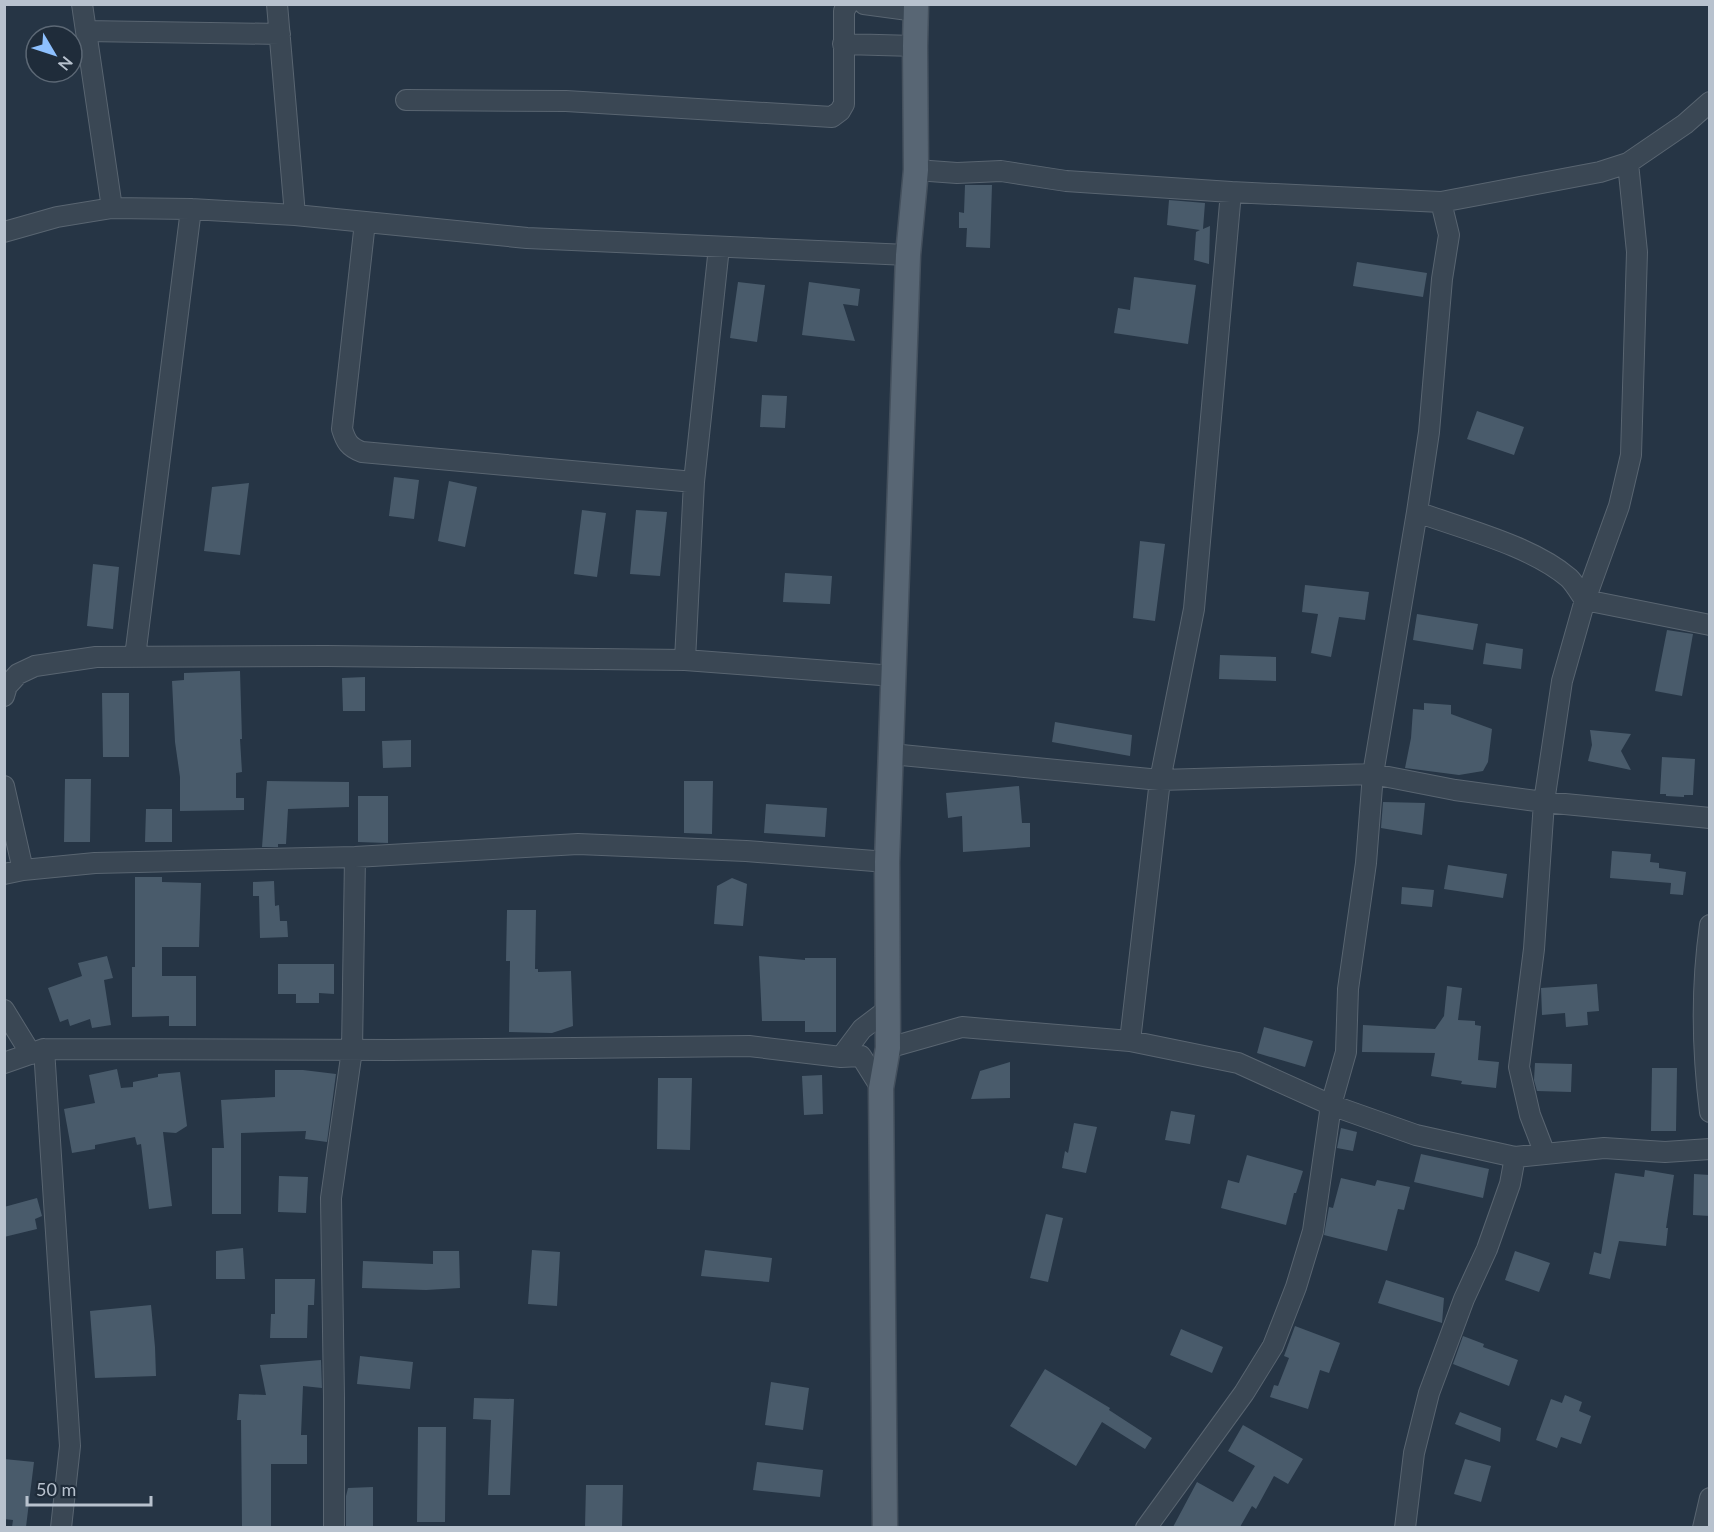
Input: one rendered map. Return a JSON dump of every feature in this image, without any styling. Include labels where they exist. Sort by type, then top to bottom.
[{"type":"main road","points":[[885,1527],[881,1088],[888,1048],[887,862],[908,255],[916,170],[916,8]]},
{"type":"street","points":[[81,4],[112,208]]},
{"type":"street","points":[[278,4],[295,215]]},
{"type":"street","points":[[406,100],[566,101],[832,117],[844,105],[844,10],[848,4]]},
{"type":"street","points":[[864,4],[916,8]]},
{"type":"street","points":[[86,32],[280,34]]},
{"type":"street","points":[[843,44],[915,46]]},
{"type":"street","points":[[916,170],[957,173],[1001,171],[1065,181],[1441,202],[1599,172],[1628,163],[1684,124],[1710,102]]},
{"type":"street","points":[[1545,1154],[1530,1115],[1519,1067],[1534,949],[1544,802],[1563,681],[1585,600],[1619,506],[1631,455],[1637,252],[1628,163]]},
{"type":"street","points":[[1130,1041],[1160,780],[1194,609],[1231,192]]},
{"type":"street","points":[[1146,1527],[1244,1393],[1273,1346],[1296,1287],[1313,1231],[1331,1105],[1346,1052],[1348,989],[1366,863],[1373,774],[1429,432],[1442,279],[1449,235],[1441,202]]},
{"type":"street","points":[[4,232],[57,217],[112,208],[191,209],[295,215],[527,238],[908,255]]},
{"type":"street","points":[[135,657],[191,209]]},
{"type":"street","points":[[365,222],[342,429],[345,440],[351,448],[362,452],[694,482]]},
{"type":"street","points":[[685,660],[694,482],[719,247]]},
{"type":"street","points":[[1417,512],[1514,547],[1552,565],[1571,580],[1585,600],[1710,626]]},
{"type":"street","points":[[4,696],[7,686],[18,674],[35,666],[96,657],[326,656],[685,660],[894,676]]},
{"type":"street","points":[[891,754],[1160,780],[1373,774],[1455,790],[1544,802],[1710,818]]},
{"type":"street","points":[[4,786],[14,872],[95,863],[355,857],[578,844],[746,851],[887,862]]},
{"type":"street","points":[[333,1527],[331,1198],[352,1050],[355,857]]},
{"type":"street","points":[[1710,925],[1702,1008],[1704,1064],[1710,1112]]},
{"type":"street","points":[[4,1010],[37,1051],[70,1446],[61,1527]]},
{"type":"street","points":[[841,1057],[862,1029],[887,1010]]},
{"type":"street","points":[[888,1048],[962,1027],[1130,1041],[1238,1063],[1331,1105],[1416,1135],[1515,1157],[1604,1148],[1665,1152],[1710,1149]]},
{"type":"street","points":[[4,1063],[37,1051],[749,1046],[841,1057],[861,1056],[881,1088]]},
{"type":"street","points":[[1405,1527],[1414,1453],[1429,1392],[1464,1299],[1487,1249],[1510,1184],[1515,1157]]},
{"type":"street","points":[[1703,1527],[1710,1498]]},
{"type":"building","points":[[965,185],[992,185],[990,248],[966,247],[967,228],[959,228],[959,212],[964,213]]},
{"type":"building","points":[[1169,200],[1205,203],[1203,229],[1210,226],[1209,264],[1194,260],[1196,232],[1200,230],[1167,225]]},
{"type":"building","points":[[1357,262],[1427,273],[1423,297],[1353,286]]},
{"type":"building","points":[[1134,277],[1196,285],[1188,344],[1114,333],[1118,308],[1130,310]]},
{"type":"building","points":[[738,282],[765,285],[757,342],[730,338]]},
{"type":"building","points":[[809,282],[860,289],[858,306],[843,304],[855,341],[802,335]]},
{"type":"building","points":[[762,395],[787,396],[785,428],[760,427]]},
{"type":"building","points":[[1477,411],[1524,427],[1514,455],[1467,439]]},
{"type":"building","points":[[394,477],[419,480],[414,519],[389,516]]},
{"type":"building","points":[[449,481],[477,487],[465,547],[438,541]]},
{"type":"building","points":[[249,483],[240,555],[204,551],[212,487]]},
{"type":"building","points":[[582,510],[606,513],[597,577],[574,574]]},
{"type":"building","points":[[636,510],[667,512],[660,576],[630,574]]},
{"type":"building","points":[[1140,541],[1165,544],[1155,621],[1133,618]]},
{"type":"building","points":[[93,564],[119,567],[113,629],[87,626]]},
{"type":"building","points":[[785,573],[832,576],[830,604],[783,602]]},
{"type":"building","points":[[1305,585],[1369,592],[1365,620],[1339,617],[1331,657],[1311,653],[1318,614],[1302,612]]},
{"type":"building","points":[[1417,614],[1478,624],[1473,650],[1413,640]]},
{"type":"building","points":[[1667,630],[1693,634],[1682,696],[1655,691]]},
{"type":"building","points":[[1486,643],[1523,649],[1521,669],[1483,664]]},
{"type":"building","points":[[1220,655],[1276,657],[1276,681],[1219,679]]},
{"type":"building","points":[[240,671],[242,772],[236,773],[236,798],[244,798],[244,810],[180,811],[180,777],[175,742],[172,681],[184,680],[184,673]]},
{"type":"building","points":[[365,677],[365,711],[343,711],[342,678]]},
{"type":"building","points":[[102,693],[129,693],[129,757],[103,757]]},
{"type":"building","points":[[1424,703],[1451,705],[1451,714],[1492,729],[1488,762],[1483,771],[1459,775],[1405,768],[1411,738],[1413,709],[1424,710]]},
{"type":"building","points":[[1055,722],[1132,735],[1130,756],[1052,742]]},
{"type":"building","points":[[1590,730],[1631,734],[1621,751],[1631,770],[1588,761],[1592,745]]},
{"type":"building","points":[[411,740],[411,767],[383,768],[382,741]]},
{"type":"building","points":[[1662,757],[1695,759],[1693,795],[1684,795],[1684,797],[1660,794]]},
{"type":"building","points":[[65,779],[91,779],[90,842],[64,842]]},
{"type":"building","points":[[267,781],[349,782],[349,807],[288,809],[286,844],[278,844],[278,847],[262,847]]},
{"type":"building","points":[[684,781],[713,781],[712,834],[684,833]]},
{"type":"building","points":[[1019,786],[1022,823],[1030,823],[1030,847],[963,852],[962,816],[948,818],[946,793]]},
{"type":"building","points":[[358,796],[388,796],[388,843],[358,842]]},
{"type":"building","points":[[1383,802],[1425,803],[1422,835],[1381,828]]},
{"type":"building","points":[[766,804],[827,808],[825,837],[764,833]]},
{"type":"building","points":[[146,809],[172,809],[172,842],[145,842]]},
{"type":"building","points":[[1612,851],[1651,854],[1650,862],[1659,863],[1659,868],[1686,872],[1683,895],[1670,894],[1671,883],[1610,878]]},
{"type":"building","points":[[1448,865],[1507,874],[1503,898],[1444,889]]},
{"type":"building","points":[[135,877],[162,877],[162,882],[201,883],[199,947],[162,947],[162,976],[196,976],[196,1026],[169,1026],[169,1016],[132,1017],[132,967],[135,967]]},
{"type":"building","points":[[732,878],[747,884],[743,926],[714,924],[717,886]]},
{"type":"building","points":[[274,881],[275,906],[279,905],[280,921],[287,921],[288,937],[260,938],[259,896],[253,896],[253,882]]},
{"type":"building","points":[[1402,887],[1434,890],[1432,907],[1401,904]]},
{"type":"building","points":[[507,910],[536,910],[535,969],[538,969],[538,972],[571,971],[573,1026],[552,1033],[509,1032],[510,961],[506,961]]},
{"type":"building","points":[[107,956],[113,978],[104,980],[111,1025],[92,1028],[90,1019],[70,1026],[68,1019],[60,1022],[48,988],[82,976],[78,963]]},
{"type":"building","points":[[759,956],[805,960],[805,958],[836,958],[836,1032],[805,1032],[805,1021],[762,1021]]},
{"type":"building","points":[[278,964],[334,964],[334,994],[319,993],[319,1003],[296,1003],[296,994],[278,994]]},
{"type":"building","points":[[1597,984],[1599,1011],[1587,1012],[1588,1025],[1566,1027],[1565,1013],[1542,1015],[1541,988]]},
{"type":"building","points":[[1447,986],[1462,988],[1458,1020],[1475,1021],[1475,1025],[1481,1026],[1478,1060],[1499,1062],[1496,1088],[1461,1084],[1462,1081],[1431,1076],[1435,1053],[1362,1052],[1363,1025],[1435,1029],[1444,1016]]},
{"type":"building","points":[[1264,1027],[1313,1041],[1305,1067],[1257,1053]]},
{"type":"building","points":[[1010,1062],[1010,1098],[971,1099],[980,1071]]},
{"type":"building","points":[[1535,1063],[1572,1064],[1571,1092],[1537,1091],[1534,1080]]},
{"type":"building","points":[[1652,1068],[1677,1068],[1676,1131],[1651,1131]]},
{"type":"building","points":[[117,1069],[121,1088],[133,1087],[133,1082],[158,1077],[158,1074],[180,1072],[187,1126],[176,1133],[163,1132],[172,1206],[149,1209],[141,1144],[137,1145],[135,1137],[95,1145],[95,1149],[72,1153],[64,1109],[95,1103],[89,1075]]},
{"type":"building","points":[[275,1070],[303,1070],[336,1074],[327,1142],[305,1139],[306,1131],[241,1133],[241,1214],[212,1214],[212,1148],[224,1148],[221,1100],[275,1097]]},
{"type":"building","points":[[822,1075],[823,1114],[804,1115],[802,1076]]},
{"type":"building","points":[[658,1078],[692,1078],[690,1150],[657,1149]]},
{"type":"building","points":[[1171,1111],[1195,1115],[1190,1144],[1165,1140]]},
{"type":"building","points":[[1074,1123],[1097,1127],[1086,1173],[1062,1168],[1065,1151],[1068,1153]]},
{"type":"building","points":[[1341,1128],[1357,1132],[1353,1151],[1337,1148]]},
{"type":"building","points":[[1421,1154],[1489,1169],[1483,1198],[1414,1182]]},
{"type":"building","points":[[1247,1155],[1303,1171],[1296,1193],[1294,1193],[1286,1225],[1221,1208],[1228,1180],[1239,1183]]},
{"type":"building","points":[[1645,1170],[1674,1175],[1666,1228],[1668,1228],[1666,1246],[1619,1241],[1610,1279],[1589,1274],[1594,1252],[1601,1254],[1615,1173],[1644,1177]]},
{"type":"building","points":[[1694,1174],[1710,1175],[1710,1216],[1693,1215]]},
{"type":"building","points":[[279,1176],[308,1177],[306,1213],[278,1212]]},
{"type":"building","points":[[1341,1178],[1375,1186],[1377,1180],[1410,1187],[1404,1210],[1398,1209],[1387,1251],[1324,1235],[1329,1207],[1333,1208]]},
{"type":"building","points":[[37,1198],[42,1216],[35,1219],[37,1229],[4,1237],[4,1207]]},
{"type":"building","points":[[1046,1214],[1063,1218],[1048,1282],[1030,1278]]},
{"type":"building","points":[[243,1248],[245,1279],[216,1279],[216,1251]]},
{"type":"building","points":[[532,1250],[560,1252],[557,1306],[528,1304]]},
{"type":"building","points":[[705,1250],[772,1258],[769,1282],[701,1276]]},
{"type":"building","points":[[433,1251],[459,1251],[460,1288],[426,1290],[362,1288],[363,1261],[433,1264]]},
{"type":"building","points":[[1515,1251],[1550,1263],[1539,1292],[1505,1280]]},
{"type":"building","points":[[275,1279],[315,1279],[314,1305],[308,1305],[307,1338],[270,1338],[271,1314],[275,1314]]},
{"type":"building","points":[[1386,1280],[1444,1298],[1442,1323],[1378,1303]]},
{"type":"building","points":[[151,1305],[156,1376],[95,1378],[90,1311]]},
{"type":"building","points":[[1295,1326],[1340,1343],[1329,1373],[1320,1370],[1308,1409],[1270,1397],[1274,1385],[1278,1386],[1289,1358],[1284,1356]]},
{"type":"building","points":[[1181,1329],[1223,1347],[1212,1373],[1170,1355]]},
{"type":"building","points":[[1463,1336],[1484,1344],[1483,1347],[1518,1360],[1509,1386],[1453,1364]]},
{"type":"building","points":[[360,1356],[413,1362],[410,1389],[357,1384]]},
{"type":"building","points":[[321,1360],[322,1388],[303,1386],[301,1435],[307,1435],[307,1464],[271,1464],[271,1527],[242,1527],[241,1420],[237,1420],[239,1394],[266,1395],[260,1365]]},
{"type":"building","points":[[1045,1369],[1110,1408],[1109,1410],[1152,1438],[1145,1449],[1102,1422],[1076,1466],[1010,1426]]},
{"type":"building","points":[[771,1382],[809,1388],[803,1430],[765,1425]]},
{"type":"building","points":[[1565,1395],[1582,1402],[1579,1411],[1591,1416],[1581,1444],[1561,1437],[1557,1448],[1536,1440],[1551,1399],[1562,1403]]},
{"type":"building","points":[[474,1398],[514,1399],[510,1495],[488,1495],[491,1420],[473,1419]]},
{"type":"building","points":[[1460,1412],[1501,1428],[1500,1442],[1455,1424]]},
{"type":"building","points":[[1243,1425],[1303,1459],[1288,1484],[1274,1476],[1256,1509],[1252,1506],[1240,1527],[1173,1527],[1197,1482],[1233,1502],[1255,1466],[1228,1451]]},
{"type":"building","points":[[418,1427],[446,1427],[445,1522],[417,1522]]},
{"type":"building","points":[[4,1459],[34,1462],[26,1527],[12,1527],[13,1520],[4,1519]]},
{"type":"building","points":[[1465,1459],[1491,1466],[1481,1502],[1454,1494]]},
{"type":"building","points":[[757,1462],[823,1470],[820,1497],[753,1490]]},
{"type":"building","points":[[586,1485],[623,1485],[622,1527],[585,1527]]},
{"type":"building","points":[[373,1487],[373,1527],[346,1527],[348,1488]]}]
